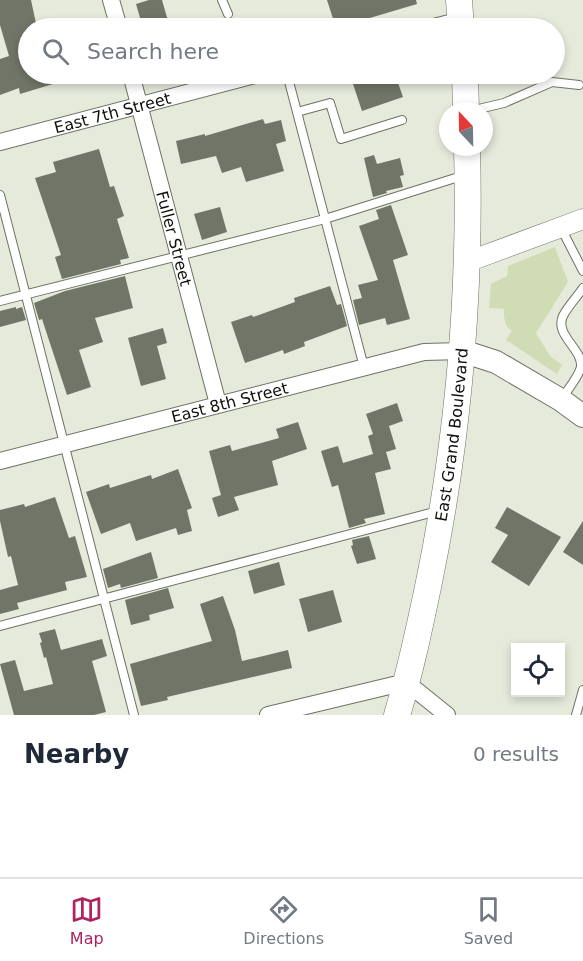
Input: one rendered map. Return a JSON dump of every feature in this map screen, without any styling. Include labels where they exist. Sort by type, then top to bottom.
[{"type":"main road","points":[[466,84],[467,102]]},
{"type":"main road","name":"East Grand Boulevard","points":[[397,715],[424,604],[443,510],[462,351],[467,262],[467,156]]},
{"type":"main road","points":[[462,351],[496,362],[561,400],[583,416]]},
{"type":"street","points":[[111,0],[116,18]]},
{"type":"street","name":"Fuller Street","points":[[134,84],[218,404]]},
{"type":"street","name":"East 7th Street","points":[[0,142],[220,84]]},
{"type":"street","points":[[467,262],[582,220]]},
{"type":"street","name":"East 8th Street","points":[[0,461],[424,352],[462,351]]},
{"type":"street","points":[[268,715],[406,682],[447,715]]},
{"type":"lane","points":[[222,0],[228,14]]},
{"type":"lane","points":[[565,83],[579,85]]},
{"type":"lane","points":[[290,84],[364,367]]},
{"type":"lane","points":[[493,105],[547,84]]},
{"type":"lane","points":[[297,112],[330,103],[341,139],[402,120]]},
{"type":"lane","points":[[0,301],[325,219],[468,174]]},
{"type":"lane","points":[[0,195],[134,715]]},
{"type":"lane","points":[[561,228],[583,271]]},
{"type":"lane","points":[[561,400],[581,368],[582,359],[567,338],[562,323],[563,316],[583,288]]},
{"type":"lane","points":[[0,626],[443,510]]},
{"type":"lane","points":[[576,715],[583,690]]},
{"type":"green space","points":[[555,247],[568,282],[536,333],[550,356],[562,365],[557,374],[506,340],[512,331],[505,322],[504,309],[489,308],[491,284],[507,276],[508,266]]},
{"type":"building","points":[[0,0],[31,0],[35,18],[18,18],[18,84],[53,84],[20,94],[19,88],[0,95],[0,59],[9,56],[0,25]]},
{"type":"building","points":[[149,0],[162,0],[167,18],[140,18],[136,4]]},
{"type":"building","points":[[327,0],[416,0],[417,4],[370,18],[333,18]]},
{"type":"building","points":[[353,84],[398,84],[403,97],[362,111]]},
{"type":"building","points":[[263,119],[265,124],[281,120],[286,141],[276,144],[284,171],[246,182],[241,167],[222,173],[216,156],[181,164],[176,141],[205,134],[205,136]]},
{"type":"building","points":[[99,149],[110,187],[114,186],[124,216],[117,219],[129,258],[120,260],[121,264],[62,279],[55,257],[61,255],[35,178],[56,172],[53,162]]},
{"type":"building","points":[[374,155],[377,164],[400,158],[404,175],[400,176],[403,187],[373,197],[364,158]]},
{"type":"building","points":[[391,205],[408,255],[393,260],[410,319],[387,325],[385,318],[359,325],[353,300],[362,298],[358,285],[378,280],[359,226],[379,219],[376,210]]},
{"type":"building","points":[[220,207],[227,232],[202,240],[194,214]]},
{"type":"building","points":[[125,276],[133,308],[95,318],[103,342],[79,350],[91,387],[67,395],[42,319],[39,320],[34,303],[65,291]]},
{"type":"building","points":[[330,286],[337,305],[341,304],[347,326],[304,342],[305,346],[284,354],[283,350],[245,363],[231,322],[295,302],[294,298]]},
{"type":"building","points":[[16,307],[16,309],[22,307],[26,320],[0,327],[0,311]]},
{"type":"building","points":[[163,328],[167,343],[157,346],[166,379],[141,386],[128,338]]},
{"type":"building","points":[[397,403],[403,421],[389,426],[396,449],[386,452],[391,469],[375,473],[385,514],[364,519],[366,523],[349,528],[338,485],[332,487],[321,451],[338,446],[343,463],[373,454],[368,436],[373,434],[366,414]]},
{"type":"building","points":[[298,422],[307,449],[272,461],[278,485],[234,497],[239,510],[218,517],[212,498],[221,495],[209,451],[230,445],[232,451],[279,438],[276,429]]},
{"type":"building","points":[[178,469],[192,508],[187,510],[192,531],[178,535],[176,528],[136,541],[130,523],[101,534],[86,492],[109,484],[110,488],[151,475],[152,479]]},
{"type":"building","points":[[55,497],[69,538],[75,536],[87,577],[65,582],[67,590],[17,603],[19,609],[0,614],[0,590],[18,585],[11,556],[8,557],[0,521],[0,510],[24,504],[25,507]]},
{"type":"building","points":[[507,507],[561,537],[529,586],[491,562],[508,535],[495,528]]},
{"type":"building","points":[[583,521],[583,565],[563,552]]},
{"type":"building","points":[[369,536],[376,559],[357,564],[351,546],[353,545],[352,540]]},
{"type":"building","points":[[151,552],[158,578],[121,588],[120,584],[108,588],[103,569]]},
{"type":"building","points":[[279,562],[285,585],[254,594],[248,571]]},
{"type":"building","points":[[168,588],[174,608],[149,615],[150,620],[131,625],[125,600]]},
{"type":"building","points":[[333,590],[342,622],[308,632],[299,599]]},
{"type":"building","points":[[223,596],[235,630],[242,661],[288,650],[292,668],[167,697],[168,700],[141,706],[130,664],[212,641],[200,604]]},
{"type":"building","points":[[55,629],[61,650],[102,639],[107,656],[92,661],[106,712],[94,715],[14,715],[0,664],[15,660],[24,691],[53,684],[39,633]]}]
